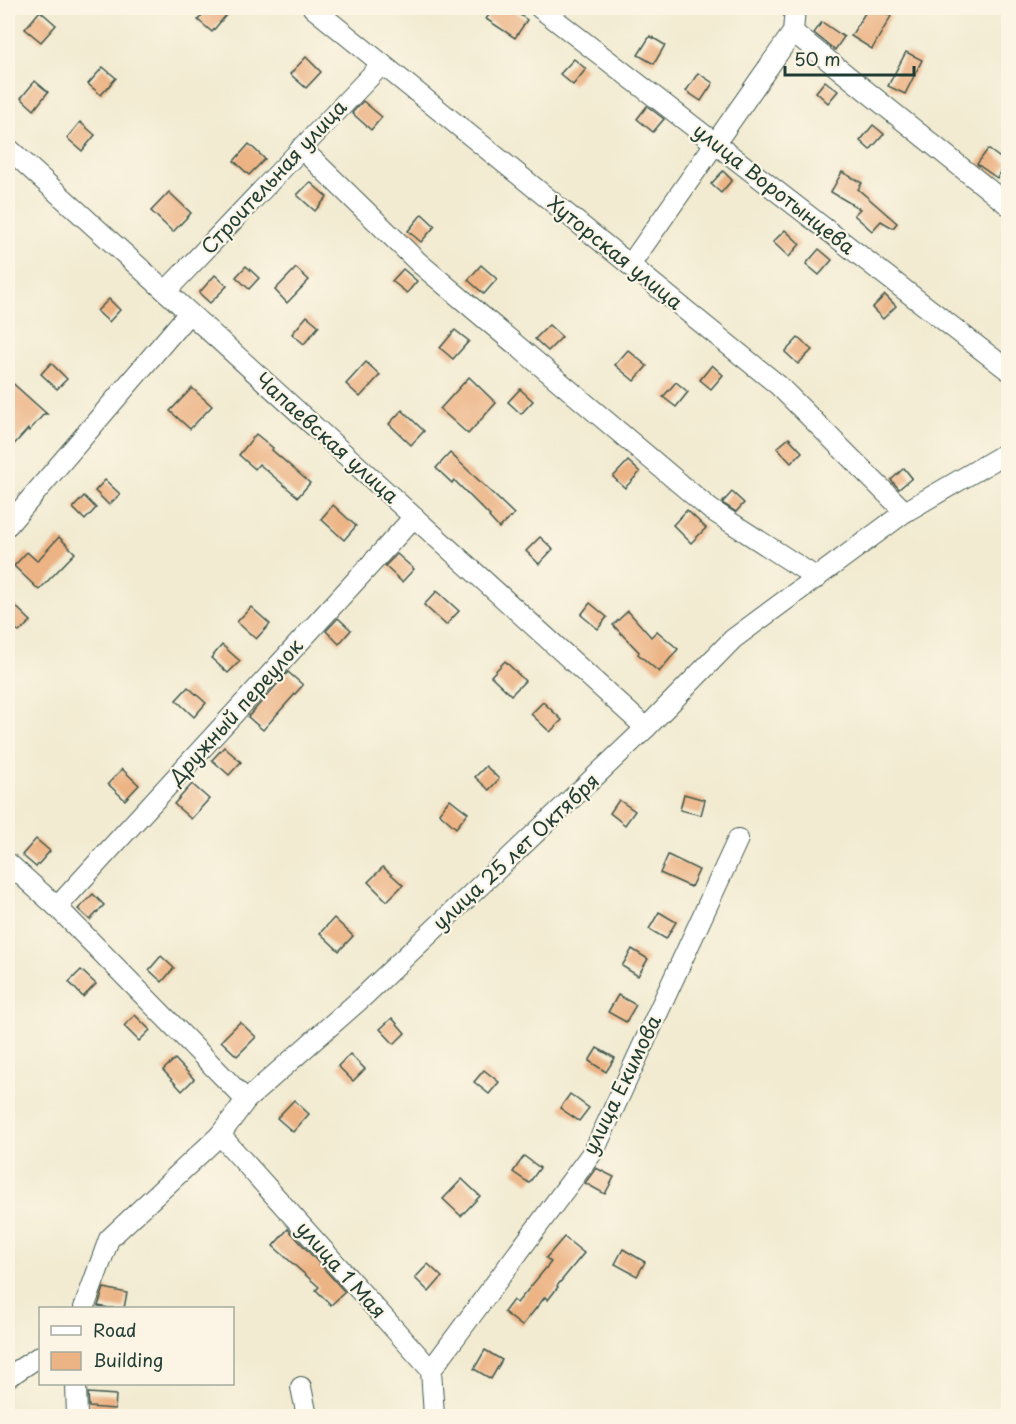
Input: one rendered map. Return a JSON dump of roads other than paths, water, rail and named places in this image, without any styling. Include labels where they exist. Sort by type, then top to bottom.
[{"type":"street","name":"Хуторская улица","points":[[313,8],[778,385],[905,512]]},
{"type":"street","name":"улица Воротынцева","points":[[540,8],[1008,370]]},
{"type":"street","points":[[630,265],[793,32],[795,8]]},
{"type":"street","points":[[793,32],[1008,205]]},
{"type":"street","name":"Строительная улица","points":[[166,291],[382,63]]},
{"type":"street","name":"Чапаевская улица","points":[[8,148],[646,728]]},
{"type":"street","points":[[301,148],[418,262],[710,509],[816,578]]},
{"type":"street","points":[[8,525],[189,313]]},
{"type":"street","name":"улица 25 лет Октября","points":[[84,1307],[109,1239],[220,1135],[246,1100],[363,997],[646,728],[733,639],[905,512],[1008,452]]},
{"type":"street","name":"Дружный переулок","points":[[57,907],[414,517]]},
{"type":"street","name":"улица Екимова","points":[[431,1371],[595,1149],[738,839]]},
{"type":"street","points":[[8,863],[57,907],[246,1100]]},
{"type":"street","name":"улица 1 Мая","points":[[220,1135],[431,1371]]},
{"type":"street","points":[[8,1377],[39,1357]]},
{"type":"street","points":[[431,1371],[434,1416]]},
{"type":"street","points":[[76,1385],[77,1416]]},
{"type":"street","points":[[302,1387],[307,1416]]}]
